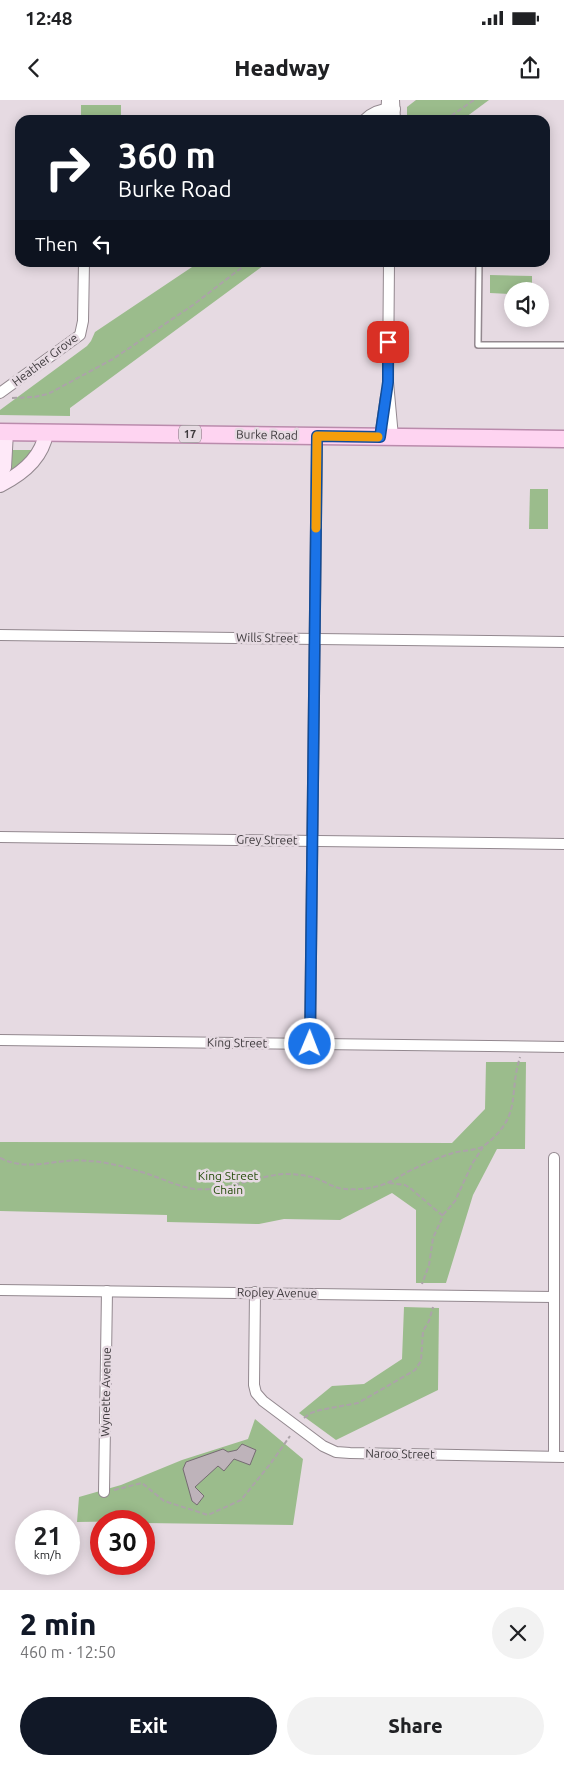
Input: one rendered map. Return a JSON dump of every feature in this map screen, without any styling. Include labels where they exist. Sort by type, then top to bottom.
[{"type":"main road","name":"Burke Road","points":[[3,432],[564,439]]},
{"type":"street","points":[[371,115],[390,104]]},
{"type":"street","name":"Heather Grove","points":[[2,395],[80,335],[83,321],[84,267]]},
{"type":"street","points":[[387,437],[389,267]]},
{"type":"street","points":[[0,476],[4,467],[3,432]]},
{"type":"street","points":[[0,485],[34,461],[42,448],[46,433]]},
{"type":"street","points":[[310,1044],[317,436]]},
{"type":"street","name":"Wills Street","points":[[0,635],[564,642]]},
{"type":"street","name":"Grey Street","points":[[0,837],[564,844]]},
{"type":"street","name":"King Street","points":[[0,1040],[564,1048]]},
{"type":"street","points":[[554,1158],[554,1297],[559,1456]]},
{"type":"street","name":"Ropley Avenue","points":[[0,1290],[554,1297]]},
{"type":"street","name":"Wynette Avenue","points":[[104,1492],[107,1291]]},
{"type":"street","name":"Naroo Street","points":[[255,1292],[254,1385],[256,1393],[263,1401],[330,1450],[341,1453],[559,1456]]},
{"type":"lane","points":[[479,267],[478,345],[564,346]]},
{"type":"path","points":[[452,115],[474,100]]},
{"type":"path","points":[[2,395],[41,396],[59,389],[124,352],[193,305],[242,267]]},
{"type":"path","points":[[422,1284],[429,1265],[433,1238],[443,1216],[455,1201],[472,1164],[483,1147],[506,1124],[510,1115],[519,1060]]},
{"type":"path","points":[[387,1183],[437,1159],[483,1147]]},
{"type":"path","points":[[0,1158],[17,1165],[76,1160],[96,1161],[196,1189],[223,1187],[263,1177],[295,1174],[317,1179],[338,1188],[347,1189],[387,1183],[397,1184],[410,1188],[443,1216]]},
{"type":"path","points":[[104,1492],[142,1483],[164,1501],[208,1515],[241,1500],[304,1418],[311,1413],[358,1403],[415,1370],[421,1361],[423,1331],[429,1322],[433,1306]]},
{"type":"green space","points":[[416,100],[489,100],[469,115],[407,115],[407,107]]},
{"type":"green space","points":[[81,105],[121,105],[121,115],[81,115]]},
{"type":"green space","points":[[192,267],[262,267],[70,408],[70,416],[0,415],[0,410],[87,346],[95,332]]},
{"type":"green space","points":[[490,275],[532,276],[532,282],[504,282],[504,294],[490,293]]},
{"type":"green space","points":[[10,450],[38,450],[9,476]]},
{"type":"green space","points":[[530,489],[548,489],[548,529],[529,529]]},
{"type":"green space","name":"King Street Chain","points":[[486,1062],[526,1062],[525,1149],[497,1149],[473,1195],[446,1283],[416,1283],[416,1210],[392,1193],[340,1220],[284,1219],[259,1224],[167,1222],[167,1215],[0,1211],[0,1142],[452,1143],[485,1109]]},
{"type":"green space","points":[[404,1307],[439,1308],[438,1390],[336,1440],[299,1413],[332,1386],[364,1384],[402,1359]]},
{"type":"green space","points":[[255,1419],[303,1459],[293,1525],[155,1523],[155,1510],[90,1510],[90,1522],[80,1522],[80,1510],[78,1510],[79,1497],[121,1485],[182,1460],[248,1439]]},
{"type":"building","points":[[242,1444],[256,1450],[250,1465],[234,1459],[224,1471],[218,1466],[195,1487],[204,1496],[197,1505],[192,1501],[183,1469],[186,1462],[223,1449],[228,1452],[237,1450]]},
{"type":"slow traffic","points":[[316,528],[317,436],[378,437]]},
{"type":"route","points":[[310,1044],[317,436],[380,437],[388,382],[388,342]]}]
